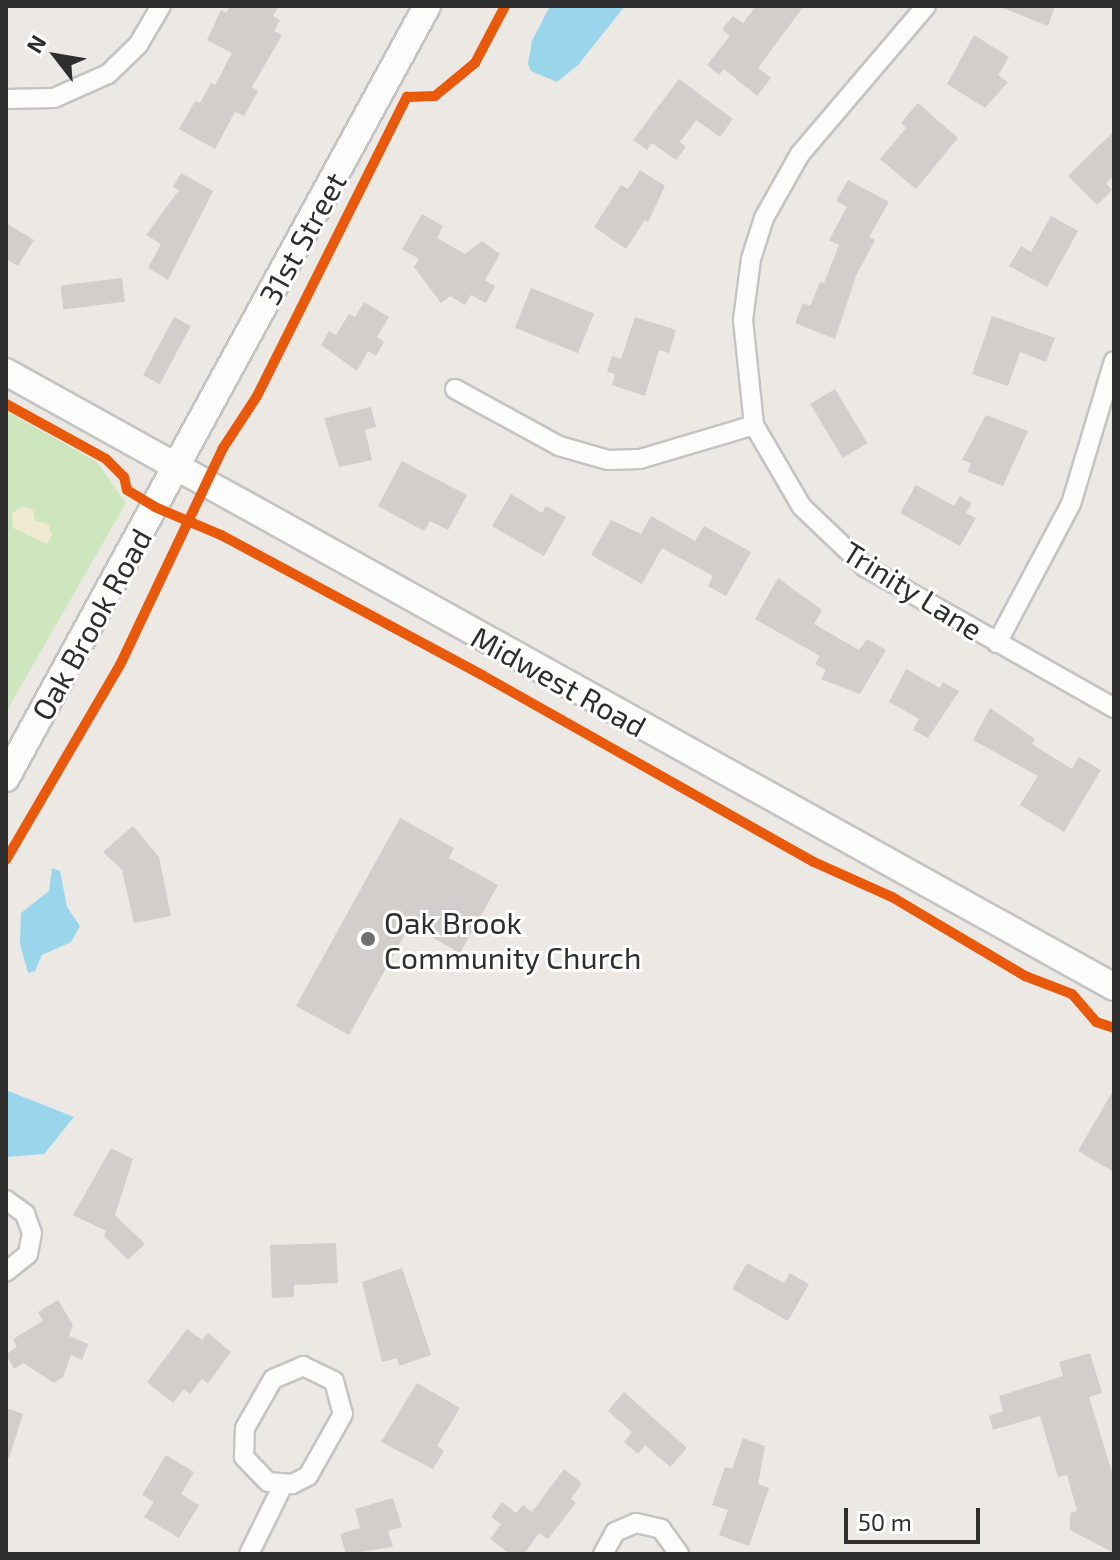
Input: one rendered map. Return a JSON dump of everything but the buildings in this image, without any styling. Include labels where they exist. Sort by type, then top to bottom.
[{"type":"main road","name":"31st Street","points":[[176,469],[427,6]]},
{"type":"main road","name":"Midwest Road","points":[[6,372],[1114,987]]},
{"type":"main road","name":"Oak Brook Road","points":[[6,778],[176,469]]},
{"type":"street","points":[[6,99],[54,98],[108,74],[138,45],[161,6]]},
{"type":"street","name":"Trinity Lane","points":[[926,6],[800,154],[764,218],[751,259],[743,320],[754,425],[802,507],[841,548],[893,585],[1114,708]]},
{"type":"street","points":[[997,643],[1071,504],[1114,361]]},
{"type":"street","points":[[455,389],[559,446],[608,460],[640,459],[754,425]]},
{"type":"street","points":[[6,1200],[25,1214],[32,1233],[22,1262],[6,1272]]},
{"type":"street","points":[[249,1554],[283,1485],[315,1469],[343,1414],[340,1391],[316,1368],[291,1367],[273,1379],[245,1428],[242,1444],[249,1467],[268,1482],[283,1485]]},
{"type":"street","points":[[603,1554],[615,1532],[636,1523],[661,1529],[679,1554]]},
{"type":"green space","points":[[6,411],[97,462],[126,503],[6,712]]},
{"type":"sand","points":[[22,506],[33,510],[35,521],[48,524],[52,535],[47,544],[13,528],[12,514]]},
{"type":"water","points":[[550,6],[625,6],[578,65],[557,82],[531,71],[528,64],[532,41]]},
{"type":"water","points":[[52,868],[60,871],[67,907],[80,926],[71,942],[42,955],[35,971],[28,973],[20,944],[21,913],[49,891]]},
{"type":"water","points":[[6,1090],[74,1117],[44,1154],[6,1157]]},
{"type":"cycle path","points":[[6,860],[120,665],[223,448],[257,396],[407,97],[435,96],[475,63],[505,6]]},
{"type":"cycle path","points":[[6,404],[106,459],[124,477],[127,490],[155,507],[221,535],[482,675],[814,862],[892,897],[1025,976],[1072,994],[1096,1022],[1114,1028]]},
{"type":"place","name":"Oak Brook Community Church","points":[[368,939]]}]
